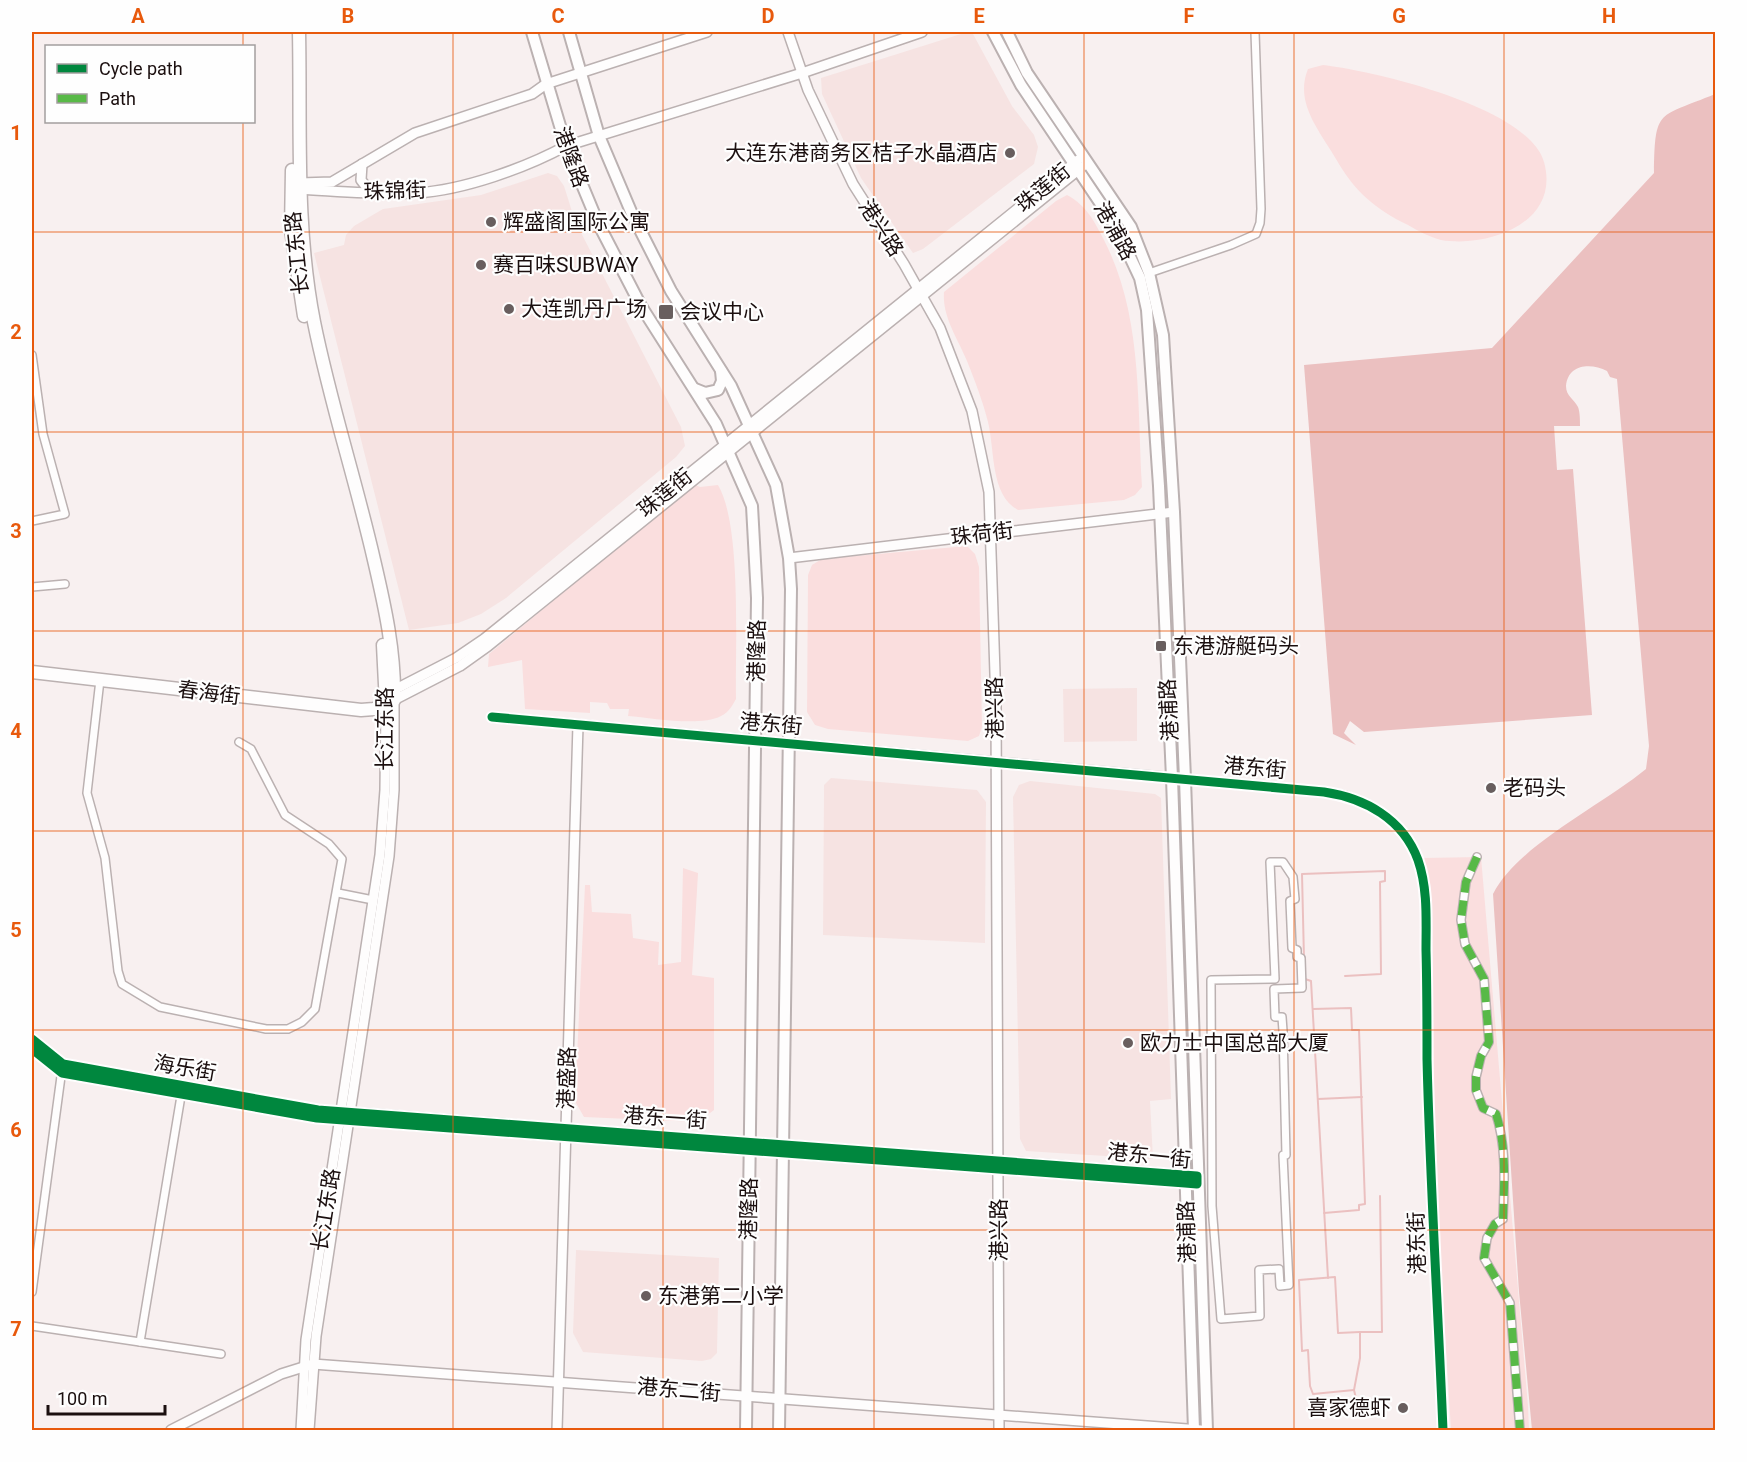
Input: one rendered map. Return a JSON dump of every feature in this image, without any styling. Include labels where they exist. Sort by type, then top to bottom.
[{"type":"highway","name":"长江东路","points":[[291,32],[297,187]]},
{"type":"highway","name":"长江东路","points":[[299,32],[297,187],[291,230],[298,285],[317,373],[352,501],[380,621],[391,698]]},
{"type":"highway","name":"春海街","points":[[32,672],[361,710],[391,698]]},
{"type":"main road","name":"港隆路","points":[[532,32],[566,146],[586,197],[618,264],[645,313],[694,388],[727,449],[752,506],[758,598],[746,1431]]},
{"type":"main road","name":"港隆路","points":[[569,32],[579,72],[615,177],[651,253],[683,312],[736,394],[776,485],[789,558],[789,744],[779,1431]]},
{"type":"main road","name":"珠锦街","points":[[297,187],[332,182],[415,133],[532,94],[546,84],[579,72],[707,32]]},
{"type":"main road","name":"港兴路","points":[[788,32],[801,73],[853,184],[940,328],[972,411],[990,492],[996,764],[999,1431]]},
{"type":"main road","name":"珠锦街","points":[[297,187],[371,193],[420,193],[450,188],[546,157],[566,146],[599,135],[801,73],[922,32]]},
{"type":"main road","name":"港浦路","points":[[993,32],[1021,85],[1115,225],[1140,278],[1150,337],[1161,513],[1172,777],[1194,1430]]},
{"type":"main road","name":"港浦路","points":[[1007,32],[1027,73],[1131,227],[1149,273],[1163,335],[1174,512],[1185,779],[1207,1431]]},
{"type":"main road","name":"珠莲街","points":[[391,698],[475,656],[1076,166],[1081,157],[1086,159]]},
{"type":"main road","points":[[362,164],[361,180],[371,193]]},
{"type":"main road","points":[[694,388],[705,393],[718,390],[722,381],[721,371]]},
{"type":"main road","name":"珠荷街","points":[[789,558],[1174,512]]},
{"type":"main road","name":"长江东路","points":[[301,1431],[383,823],[391,698]]},
{"type":"main road","name":"长江东路","points":[[345,1116],[392,823],[391,698]]},
{"type":"main road","name":"港东街","points":[[492,717],[996,764],[1185,779]]},
{"type":"main road","name":"港盛路","points":[[557,1431],[578,725]]},
{"type":"main road","name":"港东一街","points":[[345,1116],[999,1166],[1185,1179],[1197,1176],[1198,1180]]},
{"type":"main road","name":"长江东路","points":[[309,1365],[309,1431]]},
{"type":"main road","name":"港东二街","points":[[171,1431],[281,1374],[309,1365],[558,1380],[999,1417],[1201,1431]]},
{"type":"street","points":[[1149,273],[1256,234],[1261,209],[1255,32]]},
{"type":"street","points":[[32,355],[44,434],[65,514],[32,521]]},
{"type":"street","points":[[32,587],[65,584]]},
{"type":"street","points":[[100,680],[87,793],[91,814],[104,851],[118,971],[122,984],[160,1007],[266,1029],[288,1029],[302,1022],[315,1009],[338,893],[342,859],[328,844],[285,814],[251,748],[239,742]]},
{"type":"street","name":"港东街","points":[[1185,779],[1345,795],[1365,802],[1384,814],[1404,835],[1417,859],[1425,888],[1427,1061],[1443,1431]]},
{"type":"street","points":[[1476,857],[1466,882],[1461,921],[1465,944],[1484,979],[1489,1042],[1477,1068],[1476,1090],[1483,1107],[1496,1114],[1502,1131],[1504,1167],[1503,1219],[1496,1224],[1487,1238],[1484,1258],[1510,1303],[1520,1431]]},
{"type":"street","points":[[1270,862],[1283,862],[1293,877],[1295,899],[1290,901],[1292,948],[1297,950],[1297,957],[1301,958],[1302,988],[1274,989],[1275,1017],[1282,1017],[1283,1031],[1286,1155],[1283,1155],[1289,1285],[1280,1286],[1280,1269],[1259,1270],[1260,1316],[1221,1318],[1212,1206],[1211,980],[1275,979],[1270,862]]},
{"type":"street","points":[[338,893],[373,900]]},
{"type":"street","name":"海乐街","points":[[32,1039],[63,1064],[345,1116]]},
{"type":"street","name":"海乐街","points":[[32,1049],[62,1073],[182,1094],[345,1116]]},
{"type":"street","points":[[32,1292],[63,1064]]},
{"type":"street","points":[[140,1342],[183,1086]]},
{"type":"street","points":[[32,1326],[221,1354]]},
{"type":"shaded area","points":[[964,33],[973,34],[1012,106],[1034,135],[1038,147],[1034,164],[923,249],[913,253],[861,178],[822,94],[821,78]]},
{"type":"shaded area","points":[[1323,65],[1377,75],[1447,95],[1510,124],[1532,142],[1544,162],[1546,183],[1542,201],[1531,216],[1516,227],[1499,235],[1479,240],[1460,241],[1433,237],[1375,206],[1350,181],[1323,138],[1306,105],[1304,93],[1308,69]]},
{"type":"shaded area","points":[[1715,94],[1715,1430],[1532,1430],[1519,1292],[1493,894],[1505,876],[1521,859],[1562,827],[1646,769],[1649,746],[1617,379],[1610,377],[1607,371],[1601,368],[1588,366],[1576,369],[1568,378],[1566,389],[1578,407],[1580,426],[1554,426],[1557,470],[1573,469],[1592,715],[1364,732],[1350,721],[1344,733],[1356,745],[1333,734],[1304,365],[1492,348],[1654,173],[1656,136],[1664,118],[1671,112]]},
{"type":"shaded area","name":"大连凯丹广场","points":[[548,173],[557,176],[564,186],[575,221],[681,427],[685,446],[676,457],[506,598],[481,614],[458,623],[409,630],[314,253],[344,245],[346,235],[354,226],[383,209],[481,195]]},
{"type":"shaded area","points":[[1067,195],[1085,209],[1097,226],[1117,269],[1126,299],[1136,361],[1142,487],[1135,495],[1124,500],[1018,510],[1002,494],[998,483],[986,414],[967,361],[951,328],[945,310],[944,292],[1056,201]]},
{"type":"shaded area","points":[[693,484],[700,487],[718,485],[726,504],[731,528],[736,588],[736,699],[730,709],[712,719],[689,721],[628,716],[629,709],[610,709],[607,703],[590,702],[590,713],[525,709],[522,660],[488,667],[489,654]]},
{"type":"shaded area","points":[[967,546],[975,554],[979,567],[982,727],[979,736],[968,741],[828,729],[815,725],[807,712],[808,575],[812,565],[822,559]]},
{"type":"shaded area","points":[[1137,688],[1137,741],[1064,742],[1063,689]]},
{"type":"shaded area","points":[[831,778],[977,790],[986,802],[985,943],[823,935],[824,785]]},
{"type":"shaded area","name":"欧力士中国总部大厦","points":[[1030,781],[1155,794],[1161,798],[1171,1099],[1150,1101],[1153,1159],[1026,1151],[1020,1139],[1013,797],[1019,785]]},
{"type":"shaded area","points":[[1481,857],[1529,1430],[1451,1430],[1435,1171],[1432,909],[1422,858]]},
{"type":"shaded area","points":[[683,868],[698,873],[692,975],[714,978],[714,1110],[698,1122],[584,1117],[575,1101],[585,885],[590,885],[592,912],[631,914],[633,938],[659,942],[658,965],[681,962]]},
{"type":"shaded area","name":"东港第二小学","points":[[576,1250],[719,1258],[717,1353],[711,1359],[702,1361],[583,1352],[573,1333]]},
{"type":"waterway","points":[[1304,959],[1302,874],[1385,871],[1385,881],[1380,882],[1381,974],[1345,976]]},
{"type":"waterway","points":[[1305,979],[1311,981],[1328,1278]]},
{"type":"waterway","points":[[1313,1009],[1351,1008],[1352,1030],[1359,1030],[1365,1204],[1359,1205],[1359,1210],[1324,1213]]},
{"type":"waterway","points":[[1318,1099],[1362,1097]]},
{"type":"waterway","points":[[1358,1407],[1354,1390],[1360,1358],[1360,1332],[1382,1332],[1380,1196]]},
{"type":"waterway","points":[[1354,1390],[1313,1394],[1310,1386],[1308,1350],[1302,1351],[1299,1280],[1335,1277],[1338,1333],[1360,1332]]},
{"type":"marked path","points":[[1477,857],[1466,882],[1461,920],[1465,944],[1484,979],[1489,1042],[1481,1056],[1476,1077],[1476,1090],[1483,1108],[1496,1114],[1500,1127],[1504,1166],[1503,1219],[1495,1224],[1487,1238],[1484,1258],[1510,1303],[1520,1430]]},
{"type":"cycle path","points":[[492,717],[1324,792],[1354,799],[1381,813],[1403,833],[1411,846],[1418,860],[1425,893],[1428,1105],[1443,1430]]},
{"type":"cycle path","points":[[32,1039],[63,1064],[318,1110],[1197,1176],[1197,1184],[317,1118],[62,1073],[32,1049]]},
{"type":"place","name":"大连东港商务区桔子水晶酒店","points":[[1010,153]]},
{"type":"place","name":"辉盛阁国际公寓","points":[[491,222]]},
{"type":"place","name":"赛百味SUBWAY","points":[[481,265]]},
{"type":"place","name":"大连凯丹广场","points":[[509,309]]},
{"type":"place","name":"会议中心","points":[[666,312]]},
{"type":"place","name":"东港游艇码头","points":[[1161,646]]},
{"type":"place","name":"老码头","points":[[1491,788]]},
{"type":"place","name":"欧力士中国总部大厦","points":[[1128,1043]]},
{"type":"place","name":"东港第二小学","points":[[646,1296]]},
{"type":"place","name":"喜家德虾","points":[[1403,1408]]}]
